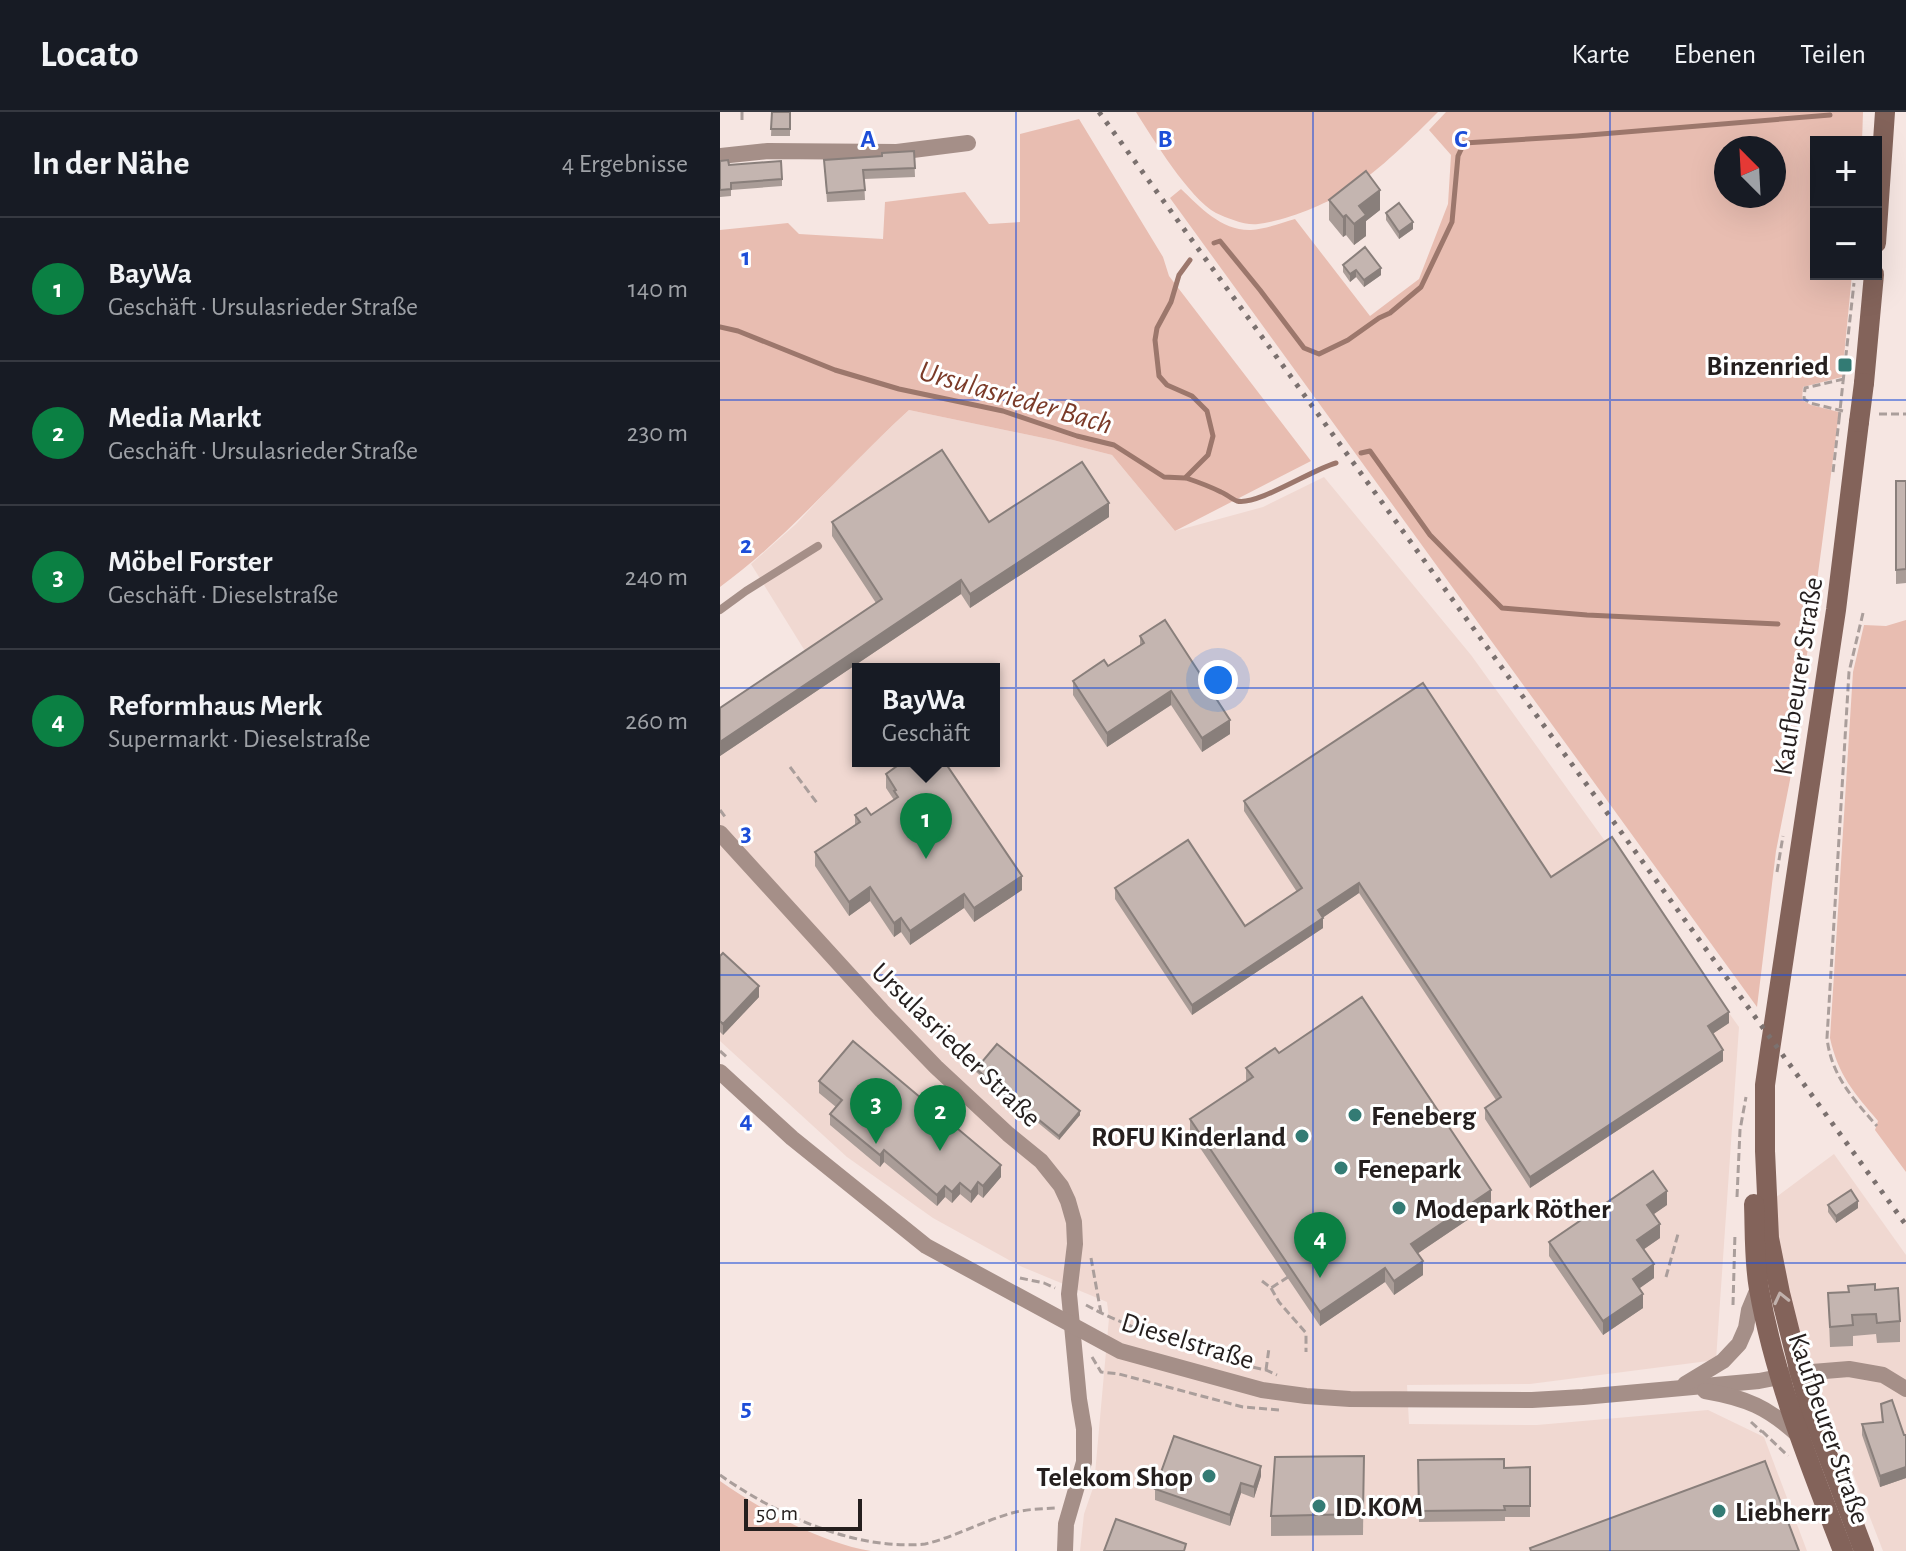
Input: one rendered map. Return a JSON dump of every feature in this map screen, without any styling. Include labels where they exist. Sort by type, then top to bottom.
[{"type":"main road","points":[[1878,208],[1885,112]]},
{"type":"main road","name":"Kaufbeurer Straße","points":[[1843,1551],[1779,1378],[1759,1286],[1755,1251],[1753,1144],[1765,1085],[1836,610],[1849,421],[1864,383],[1873,280]]},
{"type":"main road","name":"Kaufbeurer Straße","points":[[1765,1085],[1769,1238],[1780,1293],[1810,1409],[1864,1551]]},
{"type":"street","points":[[720,156],[768,151],[897,152],[968,143]]},
{"type":"street","name":"Ursulasrieder Straße","points":[[720,833],[936,1067],[1041,1161],[1061,1186],[1068,1201],[1075,1233],[1069,1294],[1084,1429],[1084,1462],[1066,1524],[1065,1551]]},
{"type":"street","name":"Dieselstraße","points":[[725,1067],[792,1138],[926,1246],[1120,1351],[1262,1390],[1350,1399],[1532,1400],[1849,1369],[1870,1371],[1892,1379],[1906,1389]]},
{"type":"street","name":"Dieselstraße","points":[[1680,1387],[1723,1361],[1739,1344],[1759,1286]]},
{"type":"street","name":"Dieselstraße","points":[[1680,1387],[1733,1396],[1753,1403],[1781,1419],[1799,1436]]},
{"type":"lane","points":[[720,610],[818,546]]},
{"type":"path","points":[[742,112],[742,120]]},
{"type":"path","points":[[1849,421],[1843,382],[1854,280]]},
{"type":"path","points":[[1863,613],[1849,672],[1827,1038],[1828,1052],[1845,1089],[1877,1126]]},
{"type":"path","points":[[790,767],[817,803]]},
{"type":"path","points":[[720,1051],[725,1067]]},
{"type":"path","points":[[1666,1277],[1678,1234]]},
{"type":"path","points":[[1016,1277],[1044,1283],[1069,1294]]},
{"type":"path","points":[[1271,1288],[1288,1277]]},
{"type":"path","points":[[1262,1281],[1271,1288],[1283,1313]]},
{"type":"path","points":[[1279,1302],[1306,1333],[1306,1352]]},
{"type":"path","points":[[1101,1313],[1198,1356]]},
{"type":"path","points":[[1266,1370],[1269,1348]]},
{"type":"path","points":[[1211,1358],[1277,1375]]},
{"type":"path","points":[[720,1475],[799,1523],[880,1547],[925,1544],[1024,1510],[1071,1507]]},
{"type":"shaded area","points":[[1136,112],[1438,112],[1384,163],[1350,189],[1306,211],[1253,224],[1216,213],[1194,195]]},
{"type":"shaded area","points":[[1446,112],[1863,112],[1862,136],[1810,136],[1810,280],[1851,280],[1842,377],[1803,387],[1802,400],[1839,412],[1790,780],[1776,851],[1757,1007],[1170,198],[1181,189],[1213,217],[1240,229],[1262,228],[1295,219],[1370,316],[1419,279],[1448,204],[1451,155],[1429,130]]},
{"type":"shaded area","points":[[1079,119],[1163,257],[1169,276],[1311,461],[1175,531],[1112,455],[909,410],[794,524],[720,587],[720,230],[788,223],[799,234],[883,239],[885,202],[965,192],[989,224],[1020,222],[1020,134]]},
{"type":"shaded area","points":[[909,410],[1112,455],[1175,531],[1263,507],[1324,477],[1471,655],[1739,1027],[1716,1360],[1530,1384],[1407,1385],[1409,1424],[1537,1425],[1708,1410],[1764,1437],[1807,1551],[1080,1551],[1084,1514],[1094,1485],[1109,1318],[1107,1302],[1020,1266],[933,1218],[847,1157],[720,1041],[720,709],[805,651],[751,564],[796,524],[853,463]]},
{"type":"shaded area","points":[[1906,620],[1906,1172],[1875,1130],[1878,1121],[1842,1073],[1830,1038],[1853,672],[1864,625],[1886,626]]},
{"type":"shaded area","points":[[1834,1154],[1906,1255],[1906,1551],[1883,1551],[1788,1306],[1771,1201]]},
{"type":"shaded area","points":[[720,1481],[792,1524],[832,1541],[871,1551],[720,1551]]},
{"type":"building","points":[[772,112],[790,112],[790,129],[771,129]]},
{"type":"building","points":[[914,151],[915,168],[863,170],[865,190],[827,193],[824,160]]},
{"type":"building","points":[[728,160],[729,165],[781,161],[782,179],[731,183],[731,189],[720,190],[720,161]]},
{"type":"building","points":[[1366,171],[1380,190],[1359,206],[1366,215],[1354,224],[1346,215],[1343,217],[1329,200]]},
{"type":"building","points":[[1399,203],[1413,222],[1399,232],[1386,213]]},
{"type":"building","points":[[1365,247],[1381,268],[1364,280],[1356,270],[1350,274],[1343,265]]},
{"type":"building","points":[[942,450],[989,522],[1082,462],[1109,503],[970,594],[961,580],[720,742],[720,708],[882,599],[832,522]]},
{"type":"building","points":[[1896,481],[1906,481],[1906,569],[1896,570]]},
{"type":"building","points":[[1165,620],[1230,720],[1202,738],[1171,691],[1107,733],[1073,681],[1104,660],[1108,666],[1144,643],[1140,636]]},
{"type":"building","points":[[1423,683],[1551,877],[1612,837],[1729,1012],[1708,1026],[1723,1050],[1530,1177],[1485,1108],[1501,1097],[1359,883],[1318,910],[1323,918],[1192,1005],[1115,888],[1188,840],[1245,926],[1302,888],[1244,801]]},
{"type":"building","points":[[896,767],[948,767],[1022,876],[974,908],[964,894],[910,931],[901,918],[894,923],[870,887],[849,902],[815,852],[860,822],[855,815],[866,808],[871,815],[898,797],[886,774]]},
{"type":"building","points":[[723,953],[759,986],[723,1024],[720,1021],[720,956]]},
{"type":"building","name":"Fenepark","points":[[1362,997],[1491,1190],[1411,1244],[1423,1261],[1394,1281],[1385,1268],[1320,1312],[1190,1119],[1253,1077],[1246,1068],[1275,1048],[1279,1053]]},
{"type":"building","points":[[853,1041],[1001,1165],[983,1186],[978,1182],[971,1192],[960,1183],[952,1192],[945,1186],[937,1195],[884,1150],[880,1155],[830,1114],[842,1100],[819,1081]]},
{"type":"building","points":[[997,1044],[1080,1111],[1059,1136],[976,1069]]},
{"type":"building","points":[[1653,1171],[1667,1191],[1647,1205],[1660,1224],[1637,1240],[1654,1264],[1633,1279],[1643,1294],[1603,1321],[1549,1242]]},
{"type":"building","points":[[1851,1190],[1858,1201],[1836,1216],[1828,1205]]},
{"type":"building","points":[[1875,1284],[1875,1290],[1898,1288],[1900,1321],[1877,1323],[1876,1314],[1852,1315],[1853,1325],[1830,1327],[1828,1293],[1849,1292],[1848,1286]]},
{"type":"building","points":[[1892,1400],[1906,1435],[1906,1467],[1880,1476],[1862,1424],[1883,1422],[1881,1404]]},
{"type":"building","points":[[1174,1436],[1261,1466],[1254,1487],[1241,1483],[1230,1515],[1155,1489]]},
{"type":"building","name":"ID.KOM","points":[[1364,1456],[1363,1514],[1271,1516],[1275,1457]]},
{"type":"building","points":[[1504,1459],[1504,1468],[1530,1467],[1530,1506],[1504,1506],[1505,1510],[1419,1511],[1418,1460]]},
{"type":"building","name":"Liebherr","points":[[1765,1461],[1799,1551],[1531,1551],[1530,1548]]},
{"type":"building","points":[[1116,1519],[1186,1544],[1184,1551],[1104,1551]]},
{"type":"waterway","name":"Ursulasrieder Bach","points":[[1214,243],[1220,241],[1304,348],[1319,354],[1390,313],[1421,287],[1452,222],[1458,156],[1464,143],[1830,115]]},
{"type":"waterway","name":"Ursulasrieder Bach","points":[[720,327],[738,331],[835,370],[899,389],[1003,411],[1114,445],[1164,477],[1185,478],[1208,455],[1213,436],[1207,411],[1192,396],[1167,385],[1159,376],[1155,340],[1179,275],[1190,260]]},
{"type":"waterway","points":[[1361,453],[1370,451],[1430,535],[1502,608],[1778,624]]},
{"type":"waterway","points":[[1186,478],[1237,501],[1246,501],[1336,463]]},
{"type":"railway","points":[[1099,112],[1906,1225]]},
{"type":"place","name":"Binzenried","points":[[1845,365]]},
{"type":"place","name":"BayWa","points":[[926,859]]},
{"type":"place","name":"Feneberg","points":[[1355,1115]]},
{"type":"place","name":"ROFU Kinderland","points":[[1302,1136]]},
{"type":"place","name":"Möbel Forster","points":[[876,1144]]},
{"type":"place","name":"Media Markt","points":[[940,1151]]},
{"type":"place","name":"Fenepark","points":[[1341,1168]]},
{"type":"place","name":"Modepark Röther","points":[[1399,1208]]},
{"type":"place","name":"Reformhaus Merk","points":[[1320,1278]]},
{"type":"place","name":"Telekom Shop","points":[[1209,1476]]},
{"type":"place","name":"ID.KOM","points":[[1319,1506]]},
{"type":"place","name":"Liebherr","points":[[1719,1511]]}]
